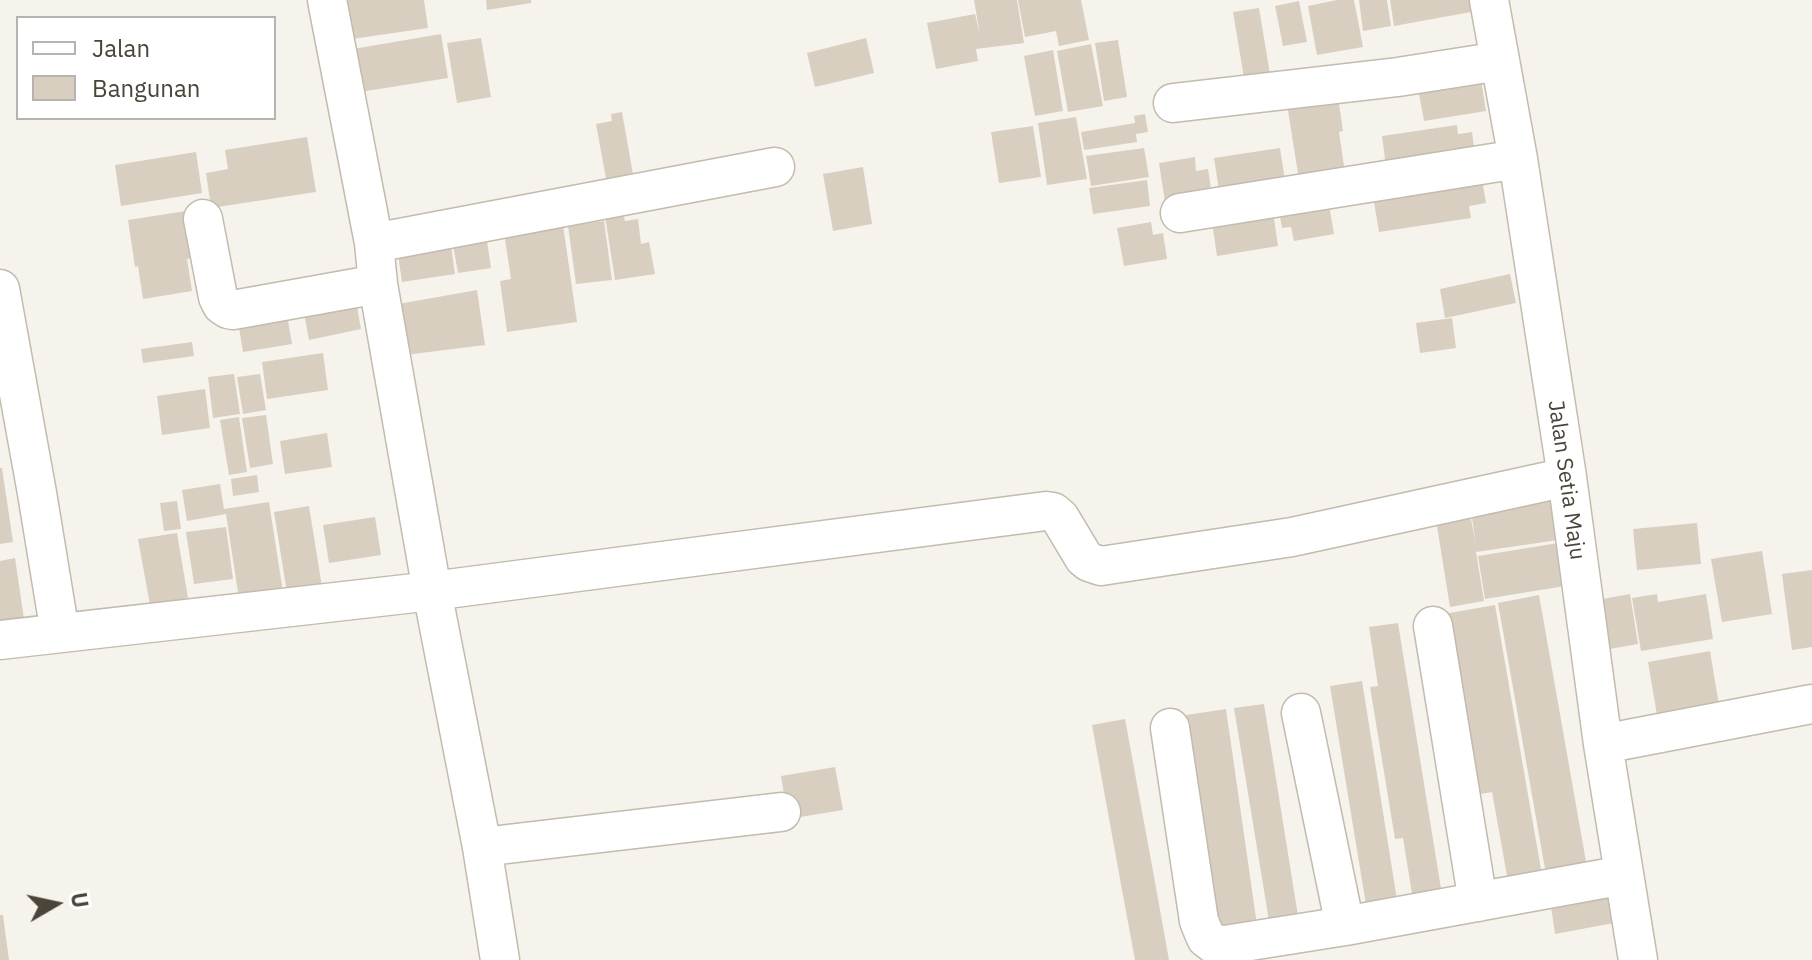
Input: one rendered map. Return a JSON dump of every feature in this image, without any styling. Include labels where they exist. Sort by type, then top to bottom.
[{"type":"street","points":[[327,0],[374,243],[378,284],[500,960]]},
{"type":"street","name":"Jalan Setia Maju","points":[[1489,0],[1518,159],[1567,477],[1603,744],[1638,960]]},
{"type":"street","points":[[1173,103],[1398,77],[1500,61]]},
{"type":"street","points":[[1180,213],[1518,159]]},
{"type":"street","points":[[374,243],[775,167]]},
{"type":"street","points":[[203,219],[218,297],[225,308],[233,310],[378,284]]},
{"type":"street","points":[[0,289],[60,633]]},
{"type":"street","points":[[0,640],[432,591],[1046,511],[1060,518],[1084,558],[1101,566],[1292,537],[1567,477]]},
{"type":"street","points":[[1433,626],[1478,902]]},
{"type":"street","points":[[1603,744],[1812,704]]},
{"type":"street","points":[[1301,713],[1345,926]]},
{"type":"street","points":[[1170,728],[1199,921],[1206,938],[1214,944],[1225,945],[1345,926],[1624,875]]},
{"type":"street","points":[[482,847],[781,812]]},
{"type":"building","points":[[346,0],[424,0],[428,28],[352,39]]},
{"type":"building","points":[[486,0],[531,0],[531,3],[487,10]]},
{"type":"building","points":[[974,0],[1017,0],[1024,43],[976,49],[978,61],[936,69],[927,23],[975,14],[980,35]]},
{"type":"building","points":[[1018,0],[1081,0],[1089,40],[1059,46],[1056,31],[1025,37]]},
{"type":"building","points":[[1354,0],[1363,47],[1317,55],[1308,6]]},
{"type":"building","points":[[1359,0],[1387,0],[1391,26],[1363,31]]},
{"type":"building","points":[[1390,0],[1469,0],[1471,12],[1394,26]]},
{"type":"building","points":[[1299,1],[1307,42],[1283,46],[1275,6]]},
{"type":"building","points":[[1259,8],[1271,80],[1245,84],[1233,12]]},
{"type":"building","points":[[441,34],[448,78],[360,92],[353,49]]},
{"type":"building","points":[[481,38],[491,97],[457,103],[447,43]]},
{"type":"building","points":[[866,38],[874,73],[815,87],[807,53]]},
{"type":"building","points":[[1118,40],[1127,97],[1104,101],[1095,43]]},
{"type":"building","points":[[1091,44],[1103,106],[1068,112],[1057,51]]},
{"type":"building","points":[[1053,50],[1063,111],[1035,116],[1024,56]]},
{"type":"building","points":[[1479,67],[1486,111],[1424,121],[1416,77]]},
{"type":"building","points":[[1338,97],[1345,173],[1299,180],[1287,104]]},
{"type":"building","points":[[622,112],[634,180],[607,184],[596,124],[612,121],[611,114]]},
{"type":"building","points":[[1145,114],[1148,132],[1136,134],[1137,142],[1084,150],[1081,132],[1135,123],[1134,116]]},
{"type":"building","points":[[1076,117],[1087,179],[1047,185],[1038,123]]},
{"type":"building","points":[[1457,125],[1458,134],[1472,132],[1475,154],[1387,174],[1382,136]]},
{"type":"building","points":[[1033,126],[1041,177],[999,183],[991,132]]},
{"type":"building","points":[[307,137],[316,192],[211,208],[206,173],[228,169],[225,150]]},
{"type":"building","points":[[1144,148],[1149,177],[1091,186],[1086,156]]},
{"type":"building","points":[[1280,148],[1286,187],[1220,197],[1214,158]]},
{"type":"building","points":[[196,152],[202,193],[121,206],[115,165]]},
{"type":"building","points":[[1195,157],[1196,171],[1208,169],[1213,202],[1166,209],[1159,163]]},
{"type":"building","points":[[863,167],[872,224],[833,231],[823,174]]},
{"type":"building","points":[[1482,179],[1486,203],[1469,206],[1471,218],[1379,232],[1372,190]]},
{"type":"building","points":[[1147,180],[1150,206],[1093,214],[1089,188]]},
{"type":"building","points":[[1328,199],[1334,234],[1294,241],[1291,227],[1282,228],[1279,211]]},
{"type":"building","points":[[1272,205],[1278,246],[1217,256],[1211,215]]},
{"type":"building","points":[[186,211],[193,258],[187,259],[192,291],[143,299],[128,220]]},
{"type":"building","points":[[623,213],[625,221],[638,219],[641,244],[649,242],[655,274],[615,280],[605,216]]},
{"type":"building","points":[[562,218],[577,322],[507,332],[500,281],[511,279],[503,226]]},
{"type":"building","points":[[604,221],[612,280],[576,284],[568,226]]},
{"type":"building","points":[[1151,222],[1153,235],[1163,233],[1167,259],[1124,266],[1117,228]]},
{"type":"building","points":[[486,234],[491,268],[458,273],[452,239]]},
{"type":"building","points":[[450,239],[455,274],[402,282],[397,248]]},
{"type":"building","points":[[1510,274],[1516,303],[1445,318],[1440,289]]},
{"type":"building","points":[[477,290],[485,345],[397,356],[387,306]]},
{"type":"building","points":[[355,295],[361,329],[309,340],[302,302]]},
{"type":"building","points":[[286,308],[292,344],[243,352],[237,316]]},
{"type":"building","points":[[1452,318],[1456,348],[1420,353],[1416,323]]},
{"type":"building","points":[[192,342],[194,356],[143,363],[141,349]]},
{"type":"building","points":[[323,353],[328,390],[267,399],[262,362]]},
{"type":"building","points":[[234,374],[240,414],[213,418],[208,377]]},
{"type":"building","points":[[260,374],[266,410],[243,414],[237,377]]},
{"type":"building","points":[[205,389],[210,428],[162,435],[157,396]]},
{"type":"building","points":[[266,415],[273,464],[250,468],[242,418]]},
{"type":"building","points":[[239,417],[247,472],[229,475],[220,420]]},
{"type":"building","points":[[327,433],[332,467],[285,474],[280,441]]},
{"type":"building","points":[[0,468],[13,542],[0,544]]},
{"type":"building","points":[[257,475],[259,492],[233,496],[231,479]]},
{"type":"building","points":[[220,484],[224,509],[269,502],[283,592],[239,599],[226,514],[187,521],[182,490]]},
{"type":"building","points":[[1552,498],[1558,540],[1476,552],[1484,601],[1450,607],[1436,520],[1470,514],[1476,544],[1471,511]]},
{"type":"building","points":[[177,501],[181,529],[164,531],[160,503]]},
{"type":"building","points":[[309,506],[322,587],[287,593],[274,512]]},
{"type":"building","points":[[375,517],[381,555],[329,563],[323,525]]},
{"type":"building","points":[[1697,523],[1701,564],[1637,570],[1633,529]]},
{"type":"building","points":[[226,527],[233,579],[194,584],[186,532]]},
{"type":"building","points":[[177,533],[188,598],[150,605],[138,539]]},
{"type":"building","points":[[1558,543],[1565,586],[1485,599],[1478,556]]},
{"type":"building","points":[[1762,551],[1772,614],[1722,622],[1711,559]]},
{"type":"building","points":[[15,558],[24,619],[0,623],[0,561]]},
{"type":"building","points":[[1812,570],[1812,647],[1792,650],[1782,574]]},
{"type":"building","points":[[1630,594],[1638,644],[1599,651],[1591,601]]},
{"type":"building","points":[[1657,594],[1658,602],[1706,594],[1713,639],[1641,651],[1632,598]]},
{"type":"building","points":[[1539,595],[1588,873],[1547,880],[1498,603]]},
{"type":"building","points":[[1495,605],[1543,881],[1509,887],[1492,792],[1475,795],[1444,614]]},
{"type":"building","points":[[1398,623],[1442,895],[1413,900],[1403,838],[1395,839],[1370,687],[1378,686],[1369,627]]},
{"type":"building","points":[[1710,651],[1720,711],[1658,721],[1648,662]]},
{"type":"building","points":[[1362,681],[1398,906],[1367,911],[1330,686]]},
{"type":"building","points":[[1264,704],[1299,922],[1270,927],[1234,708]]},
{"type":"building","points":[[1226,709],[1257,925],[1218,930],[1186,715]]},
{"type":"building","points":[[1125,719],[1169,960],[1135,960],[1122,890],[1092,725]]},
{"type":"building","points":[[835,767],[843,810],[788,819],[781,776]]},
{"type":"building","points":[[1614,895],[1619,922],[1555,934],[1551,906]]},
{"type":"building","points":[[0,915],[3,915],[9,960],[0,960]]}]
